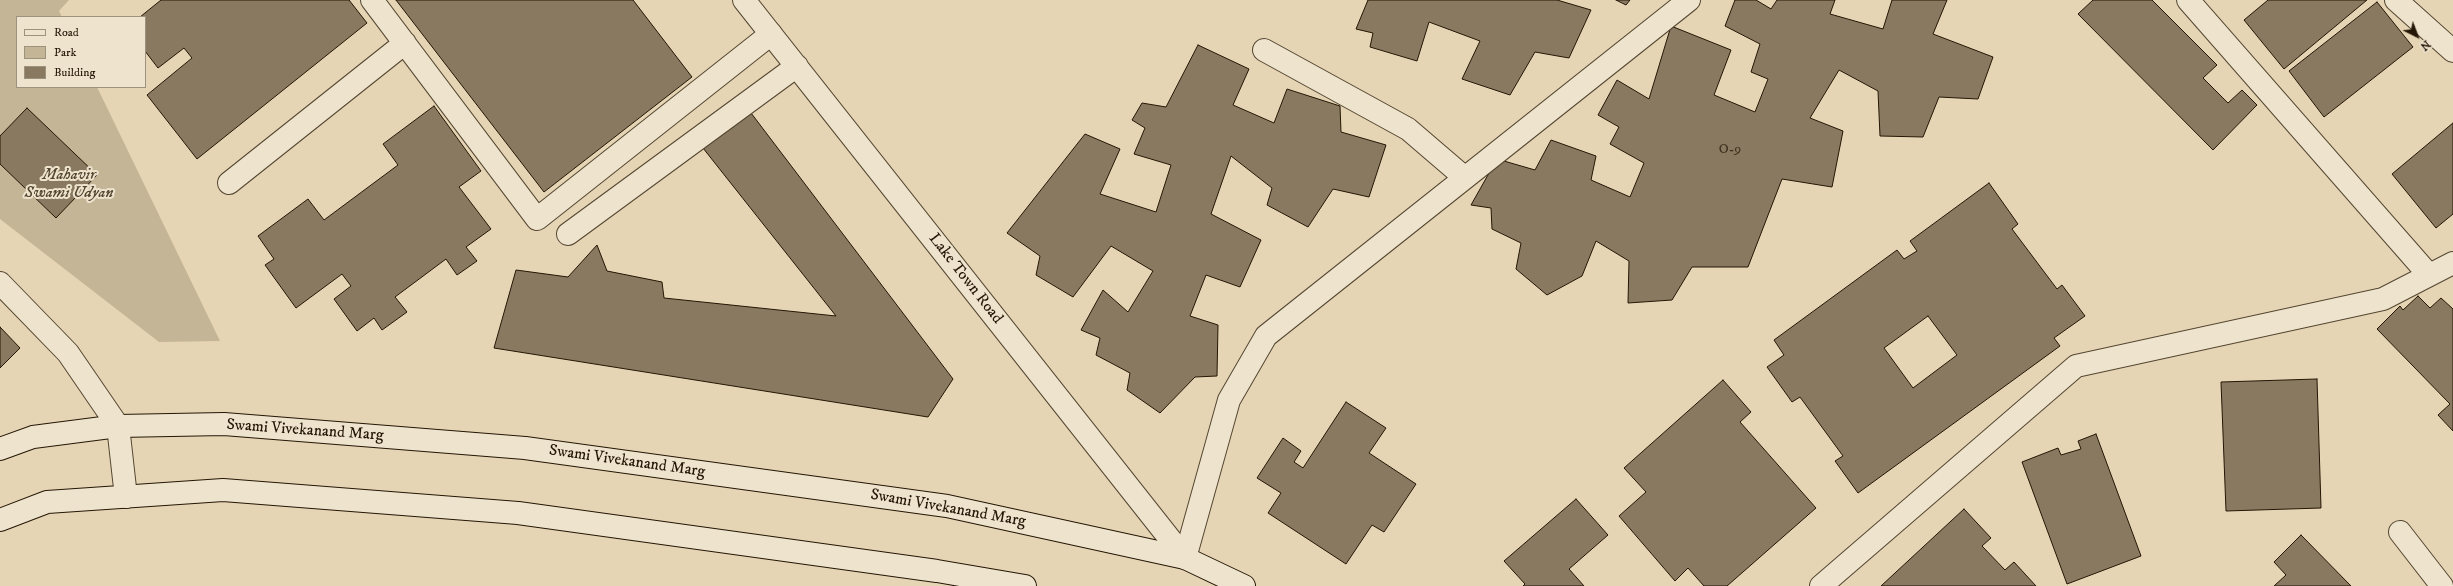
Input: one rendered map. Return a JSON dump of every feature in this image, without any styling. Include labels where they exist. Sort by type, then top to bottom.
[{"type":"street","points":[[372,0],[537,219],[771,34]]},
{"type":"street","name":"Lake Town Road","points":[[744,0],[1184,558]]},
{"type":"street","points":[[1184,558],[1229,400],[1266,336],[1464,177],[1689,0]]},
{"type":"street","points":[[2188,0],[2429,275]]},
{"type":"street","points":[[2396,0],[2453,51]]},
{"type":"street","points":[[228,183],[405,43]]},
{"type":"street","points":[[1264,50],[1408,129],[1464,177]]},
{"type":"street","points":[[568,234],[797,66]]},
{"type":"street","points":[[1821,586],[2076,366],[2383,299],[2453,263]]},
{"type":"street","points":[[0,282],[68,353],[118,426],[126,497]]},
{"type":"street","name":"Swami Vivekanand Marg","points":[[0,449],[33,437],[118,426],[224,424],[525,448],[947,506],[1184,558],[1244,586]]},
{"type":"street","points":[[0,520],[47,502],[223,490],[518,513],[937,571],[1025,586]]},
{"type":"street","points":[[2400,532],[2442,586]]},
{"type":"green space","name":"Mahavir Swami Udyan","points":[[0,0],[69,0],[59,11],[62,16],[16,16],[16,88],[97,88],[220,341],[159,342],[0,219]]},
{"type":"building","points":[[161,0],[349,0],[367,23],[197,159],[147,95],[192,58],[184,48],[158,68],[146,52],[146,16],[141,16]]},
{"type":"building","points":[[396,0],[633,0],[692,77],[544,192]]},
{"type":"building","points":[[1368,0],[1557,0],[1591,10],[1569,58],[1535,52],[1510,95],[1462,79],[1480,41],[1429,22],[1417,61],[1370,47],[1373,33],[1356,29]]},
{"type":"building","points":[[1616,0],[1630,0],[1626,5]]},
{"type":"building","points":[[1735,0],[1756,0],[1771,9],[1777,0],[1835,0],[1830,14],[1883,29],[1892,0],[1947,0],[1933,34],[1993,57],[1978,99],[1939,97],[1923,137],[1880,136],[1878,91],[1839,70],[1810,118],[1843,131],[1832,187],[1782,179],[1748,267],[1692,267],[1672,300],[1628,303],[1629,261],[1596,241],[1582,276],[1547,295],[1516,269],[1521,243],[1492,229],[1491,208],[1471,205],[1497,159],[1535,170],[1551,140],[1596,156],[1591,180],[1630,197],[1644,163],[1610,144],[1619,127],[1598,115],[1617,80],[1649,99],[1671,26],[1731,50],[1714,95],[1755,112],[1768,79],[1751,72],[1760,44],[1725,26]]},
{"type":"building","points":[[2093,0],[2152,0],[2217,65],[2203,78],[2228,103],[2242,90],[2257,105],[2213,150],[2078,14]]},
{"type":"building","points":[[2268,0],[2367,0],[2284,69],[2244,20]]},
{"type":"building","points":[[2377,2],[2413,47],[2324,117],[2289,71]]},
{"type":"building","points":[[1198,45],[1249,69],[1233,105],[1274,123],[1287,89],[1340,106],[1341,132],[1386,145],[1369,197],[1333,189],[1308,227],[1267,205],[1272,188],[1231,156],[1211,214],[1261,240],[1240,287],[1206,275],[1190,316],[1218,325],[1217,376],[1195,377],[1160,413],[1127,390],[1130,373],[1096,355],[1100,338],[1081,330],[1103,290],[1128,312],[1153,271],[1111,246],[1073,297],[1036,275],[1040,256],[1007,233],[1085,134],[1120,149],[1100,194],[1156,212],[1171,165],[1134,154],[1145,128],[1132,120],[1142,103],[1166,107]]},
{"type":"building","points":[[434,106],[481,171],[459,187],[491,229],[466,247],[477,261],[457,275],[446,259],[395,297],[407,312],[382,330],[374,318],[357,331],[334,299],[351,286],[342,274],[296,308],[265,265],[274,259],[258,236],[308,199],[324,220],[398,165],[383,144]]},
{"type":"building","points":[[27,108],[97,175],[56,218],[0,164],[0,136]]},
{"type":"building","points":[[748,109],[953,379],[928,417],[494,348],[516,270],[568,277],[597,245],[607,271],[662,282],[664,298],[836,316],[699,143]]},
{"type":"building","points":[[2453,123],[2453,214],[2436,228],[2392,174]]},
{"type":"building","points":[[1989,183],[2018,224],[2012,229],[2057,289],[2062,285],[2085,316],[2054,338],[2060,346],[1858,493],[1835,461],[1843,456],[1800,397],[1792,402],[1767,367],[1784,355],[1774,340],[1897,250],[1904,259],[1917,251],[1910,241]],"holes":[[[1928,316],[1957,355],[1913,388],[1884,348]]]},
{"type":"building","points":[[2418,296],[2430,308],[2441,298],[2453,309],[2453,431],[2438,415],[2450,404],[2377,329],[2400,306],[2403,310]]},
{"type":"building","points":[[0,327],[20,348],[0,368]]},
{"type":"building","points":[[2317,379],[2321,508],[2226,511],[2221,382]]},
{"type":"building","points":[[1723,380],[1751,412],[1740,422],[1816,508],[1727,586],[1704,586],[1688,568],[1675,581],[1619,516],[1646,492],[1624,468]]},
{"type":"building","points":[[1346,402],[1386,428],[1369,453],[1416,484],[1384,532],[1372,525],[1346,564],[1268,513],[1281,493],[1257,478],[1283,438],[1301,451],[1294,462],[1303,468]]},
{"type":"building","points":[[2096,434],[2141,556],[2067,584],[2022,462],[2058,448],[2061,455],[2081,449],[2078,441]]},
{"type":"building","points":[[1576,499],[1608,535],[1569,569],[1584,586],[1523,586],[1525,584],[1504,561]]},
{"type":"building","points":[[1964,509],[1991,538],[1982,546],[2005,570],[2014,562],[2036,586],[1881,586]]},
{"type":"building","points":[[2301,535],[2351,586],[2274,586],[2286,575],[2274,562]]}]
